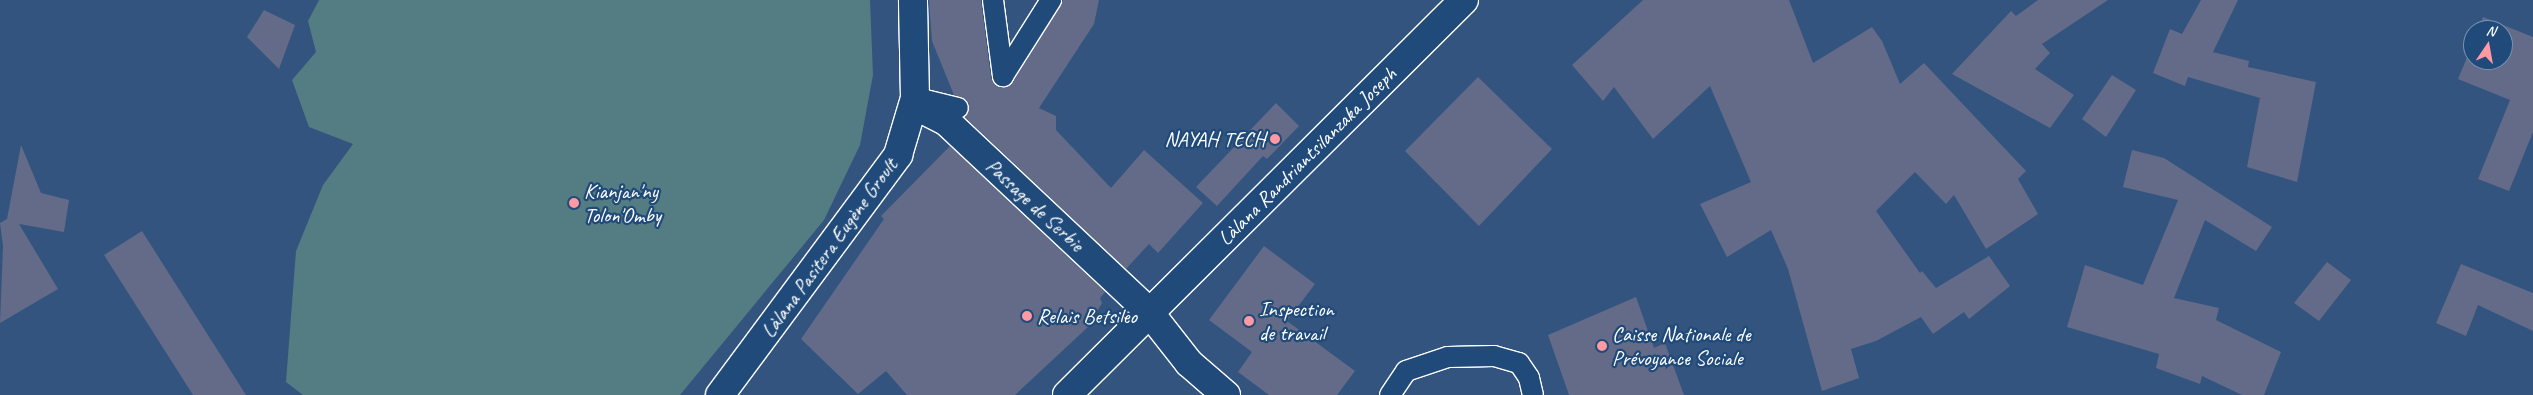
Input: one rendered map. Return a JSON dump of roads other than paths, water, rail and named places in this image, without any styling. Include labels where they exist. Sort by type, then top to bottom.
[{"type":"street","name":"Làlana Pasitera Eugène Groult","points":[[720,395],[898,155],[915,101],[913,0]]},
{"type":"street","name":"Làlana Randriantsilanzaka Joseph","points":[[1067,395],[1464,0]]},
{"type":"street","name":"Passage de Serbie","points":[[915,101],[947,122],[1149,312],[1189,363],[1226,395]]},
{"type":"lane","points":[[993,0],[1001,75],[1051,0]]},
{"type":"lane","points":[[915,101],[958,108]]},
{"type":"lane","points":[[1390,395],[1406,371],[1448,357],[1494,356],[1519,363],[1530,378],[1533,395]]},
{"type":"place","name":"NAYAH TECH","points":[[1275,139]]},
{"type":"place","name":"Kianjan'ny Tolon'Omby","points":[[574,203]]},
{"type":"place","name":"Relais Betsileo","points":[[1027,316]]},
{"type":"place","name":"Inspection de travail","points":[[1249,321]]},
{"type":"place","name":"Caisse Nationale de Prévoyance Sociale","points":[[1602,346]]}]
